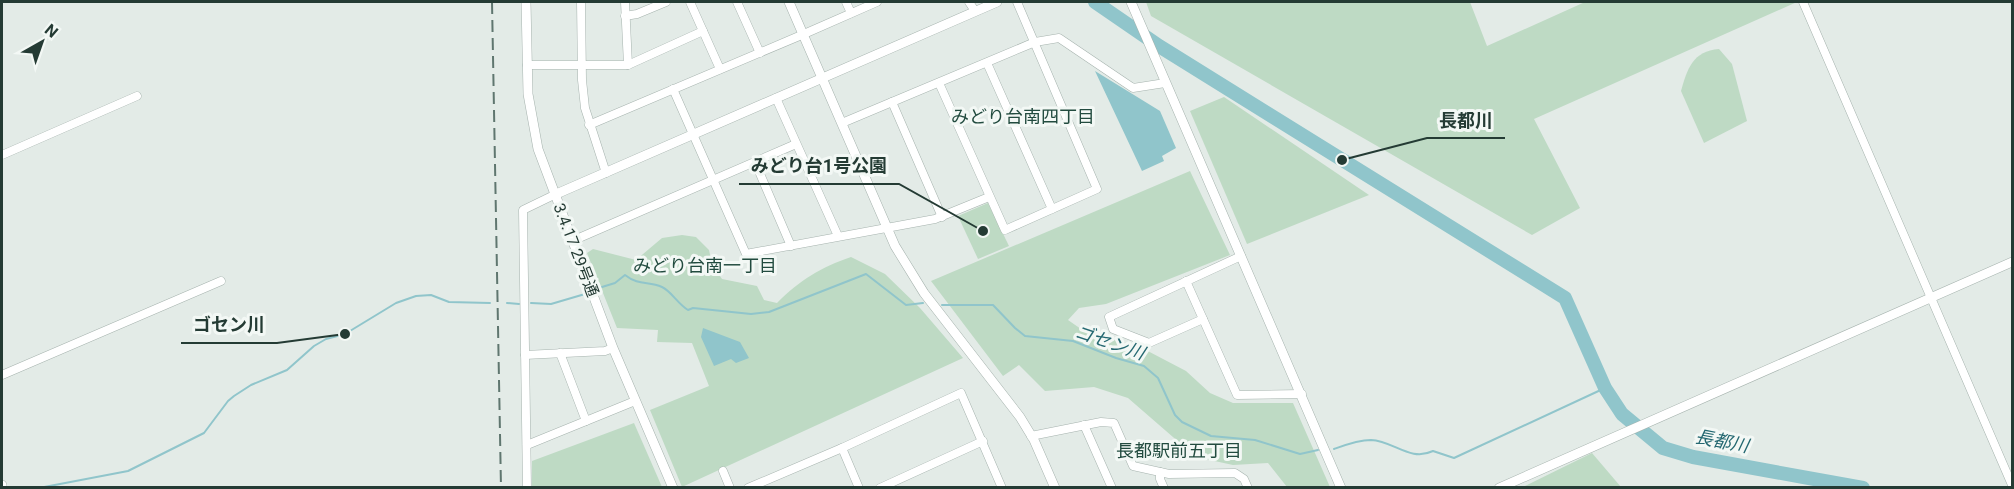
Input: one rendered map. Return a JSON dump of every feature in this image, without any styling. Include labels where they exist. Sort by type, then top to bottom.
[{"type":"street","name":"3.4.17 29号通","points":[[526,2],[528,94],[538,149],[635,401],[673,488]]},
{"type":"street","points":[[581,2],[585,108],[606,173]]},
{"type":"street","points":[[625,2],[628,65]]},
{"type":"street","points":[[625,16],[638,14],[666,2]]},
{"type":"street","points":[[690,2],[720,69]]},
{"type":"street","points":[[737,2],[760,53]]},
{"type":"street","points":[[789,2],[895,246],[924,293],[1020,417],[1055,488]]},
{"type":"street","points":[[846,2],[851,13]]},
{"type":"street","points":[[589,125],[877,2]]},
{"type":"street","points":[[969,2],[975,11]]},
{"type":"street","points":[[527,488],[523,210],[997,2]]},
{"type":"street","points":[[939,83],[1005,230],[1097,189],[1017,2]]},
{"type":"street","points":[[1131,2],[1341,488]]},
{"type":"street","points":[[1803,2],[2013,484]]},
{"type":"street","points":[[527,66],[628,65],[703,31]]},
{"type":"street","points":[[842,123],[1035,42],[1059,38],[1133,88],[1165,83]]},
{"type":"street","points":[[987,63],[1052,209]]},
{"type":"street","points":[[673,89],[746,254],[942,217],[989,197]]},
{"type":"street","points":[[2,155],[137,96]]},
{"type":"street","points":[[776,98],[838,236]]},
{"type":"street","points":[[892,102],[942,217]]},
{"type":"street","points":[[572,242],[796,144]]},
{"type":"street","points":[[755,162],[791,246]]},
{"type":"street","points":[[1203,320],[1149,343],[1113,328],[1109,317],[1241,256]]},
{"type":"street","points":[[1499,488],[2013,262]]},
{"type":"street","points":[[2,375],[221,281]]},
{"type":"street","points":[[1186,281],[1238,395],[1302,394]]},
{"type":"street","points":[[525,355],[604,351],[614,348]]},
{"type":"street","points":[[560,353],[586,421]]},
{"type":"street","points":[[748,488],[961,393],[1002,488]]},
{"type":"street","points":[[527,445],[635,401]]},
{"type":"street","points":[[1031,436],[1101,422],[1114,423],[1133,466],[1160,472],[1187,474],[1235,473],[1244,479],[1248,488]]},
{"type":"street","points":[[1084,425],[1112,488]]},
{"type":"street","points":[[880,488],[983,441]]},
{"type":"street","points":[[842,448],[859,488]]},
{"type":"street","points":[[723,471],[730,488]]},
{"type":"street","points":[[1160,472],[1164,488]]},
{"type":"green space","points":[[1146,2],[1470,2],[1487,46],[1585,2],[1797,2],[1534,119],[1580,208],[1532,235],[1151,16]]},
{"type":"green space","points":[[1719,49],[1732,64],[1747,121],[1704,143],[1681,91],[1686,75],[1697,57],[1710,50]]},
{"type":"green space","points":[[1224,97],[1369,195],[1247,244],[1190,111]]},
{"type":"green space","points":[[1190,171],[1230,255],[1106,304],[1079,308],[1068,320],[1081,329],[1142,348],[1186,371],[1210,393],[1233,403],[1293,403],[1330,487],[1287,487],[1268,463],[1233,465],[1196,457],[1128,398],[1094,387],[1045,391],[1019,365],[1003,376],[931,281]]},
{"type":"green space","points":[[988,203],[1009,246],[978,259],[958,216]]},
{"type":"green space","points":[[682,235],[696,237],[709,250],[712,264],[722,279],[757,286],[764,300],[777,303],[811,275],[851,257],[885,274],[920,308],[963,358],[682,487],[650,410],[709,386],[692,343],[657,342],[658,330],[617,328],[587,253],[593,249],[636,260],[662,238]]},
{"type":"green space","points":[[634,423],[662,487],[532,487],[532,461]]},
{"type":"green space","points":[[1592,453],[1621,487],[1523,487]]},
{"type":"water","points":[[1095,71],[1160,111],[1176,148],[1162,156],[1164,161],[1142,171]]},
{"type":"water","points":[[703,328],[740,342],[749,358],[736,363],[731,359],[714,366],[701,337]]},
{"type":"waterway","name":"長都川","points":[[1095,2],[1159,46],[1565,298],[1605,388],[1622,414],[1663,448],[1693,457],[1863,488]]},
{"type":"waterway","name":"ゴセン川","points":[[602,287],[615,283],[625,275],[635,281],[662,287],[688,310],[693,308],[751,314],[769,312],[866,274],[906,305],[923,303]]},
{"type":"waterway","name":"ゴセン川","points":[[531,303],[551,304],[585,294]]},
{"type":"waterway","name":"ゴセン川","points":[[39,488],[128,471],[204,433],[234,396],[251,385],[287,370],[314,346],[326,339],[345,334],[396,303],[416,296],[431,295],[449,302],[490,303]]},
{"type":"waterway","name":"ゴセン川","points":[[507,303],[519,304]]},
{"type":"waterway","name":"ゴセン川","points":[[942,305],[993,305],[1025,336],[1073,341],[1144,366],[1158,378],[1175,415],[1182,422],[1211,436],[1255,440],[1300,454],[1318,450]]},
{"type":"waterway","name":"ゴセン川","points":[[1334,449],[1371,440],[1409,453],[1425,454],[1433,451],[1454,458],[1605,388]]},
{"type":"railway","points":[[492,2],[501,488]]},
{"type":"place","name":"長都川","points":[[1342,160]]},
{"type":"place","name":"みどり台1号公園","points":[[983,231]]},
{"type":"place","name":"ゴセン川","points":[[345,334]]},
{"type":"district","name":"みどり台南四丁目","points":[[1023,116]]},
{"type":"district","name":"みどり台南一丁目","points":[[705,265]]},
{"type":"district","name":"長都駅前五丁目","points":[[1179,450]]}]
